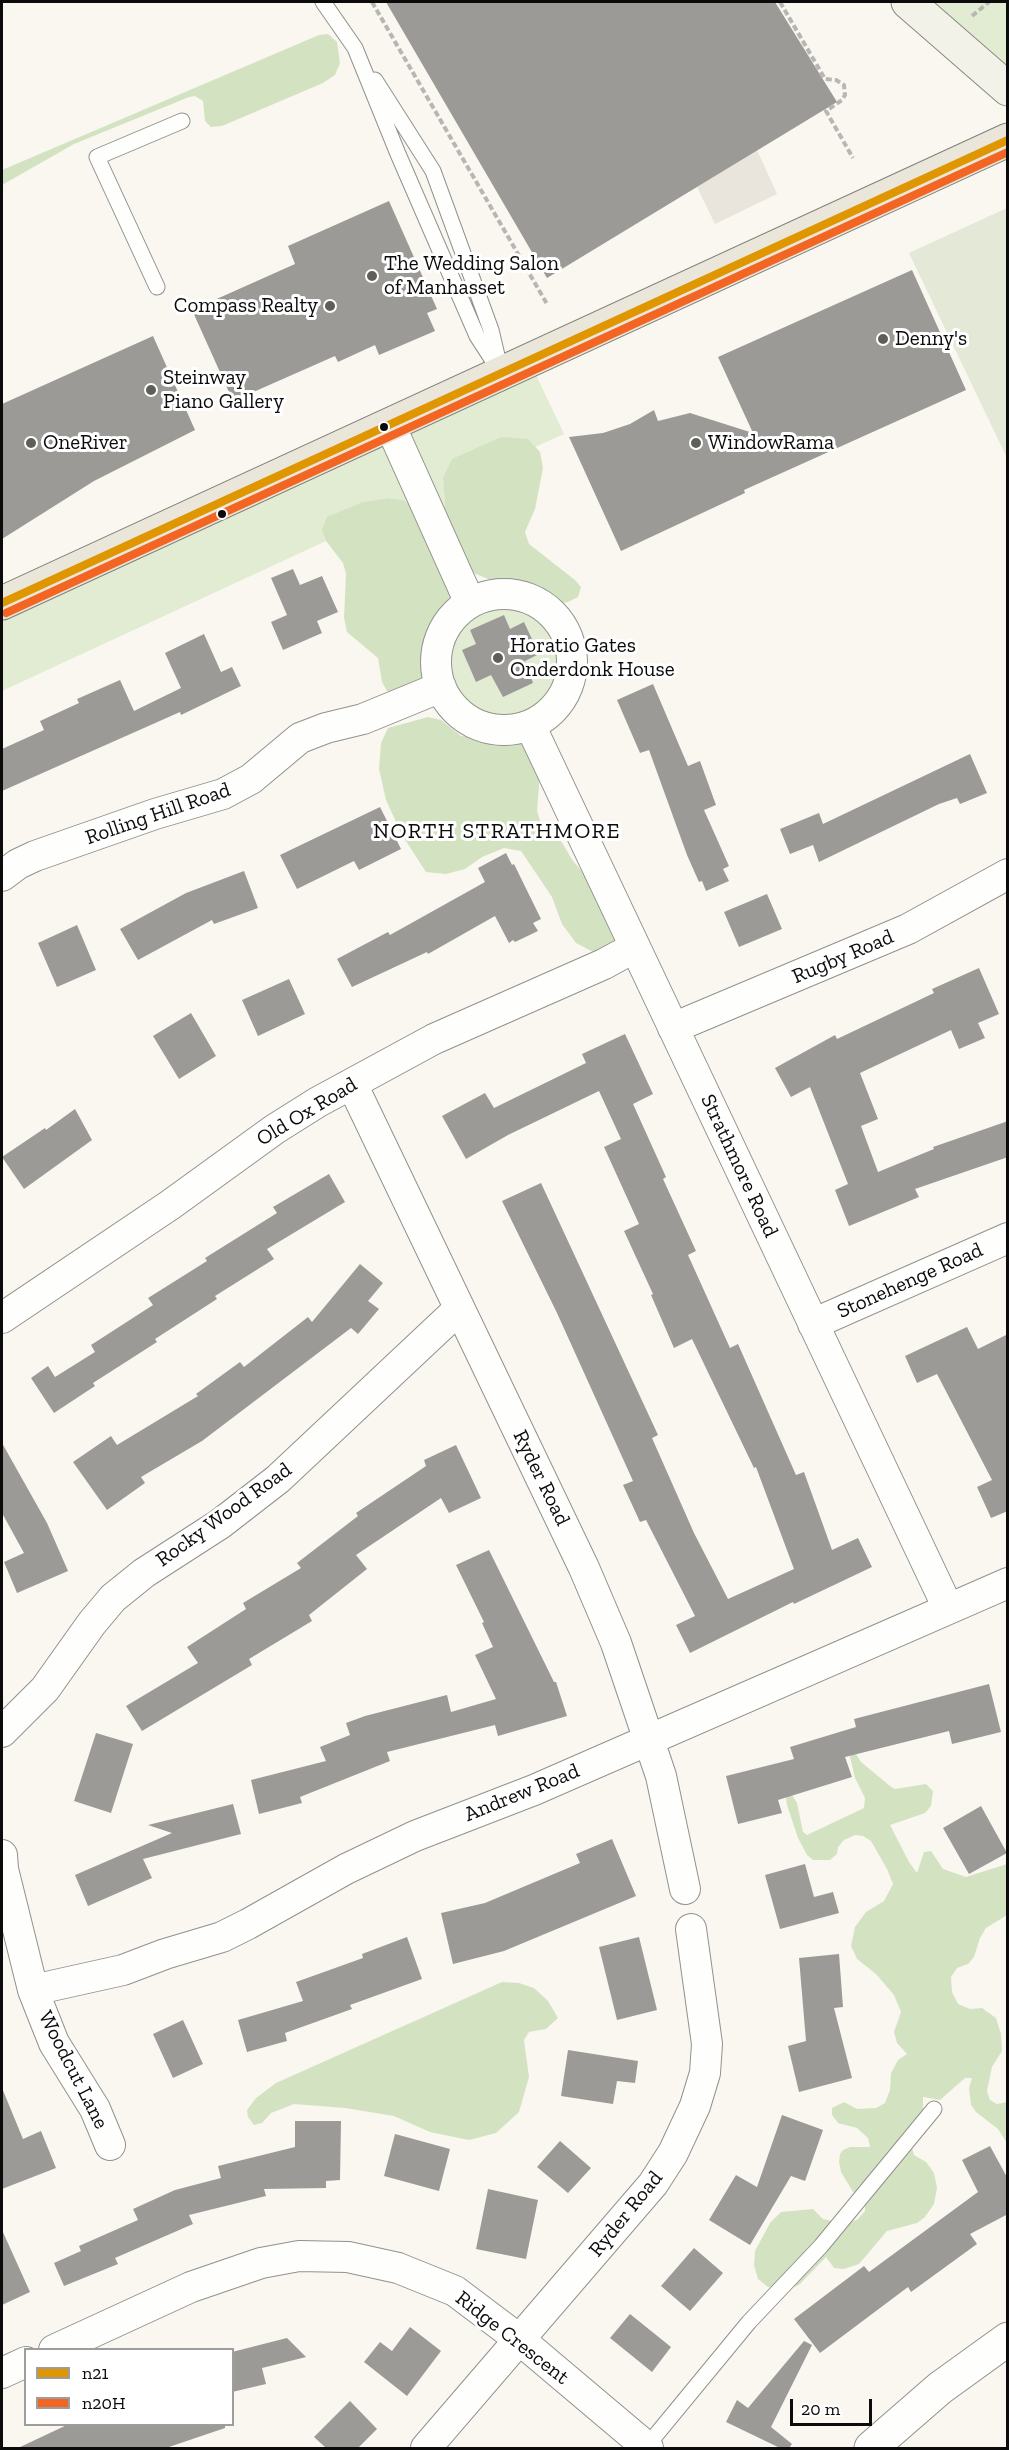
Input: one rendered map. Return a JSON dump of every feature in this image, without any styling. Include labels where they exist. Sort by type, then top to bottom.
[{"type":"main road","points":[[908,2],[1008,89]]},
{"type":"main road","points":[[2,603],[515,366],[587,345],[630,327],[642,320],[668,295],[1008,141]]},
{"type":"street","points":[[390,425],[470,603]]},
{"type":"street","points":[[513,594],[535,601],[553,614],[566,632],[572,653],[571,675],[567,686],[563,696],[549,713],[530,725],[509,729],[488,728],[468,720],[452,706],[441,687],[436,669],[437,649],[443,630],[454,615],[470,603],[491,595],[513,594]]},
{"type":"street","name":"Rolling Hill Road","points":[[2,876],[18,864],[35,856],[155,814],[223,794],[251,778],[300,738],[326,728],[373,716],[441,687]]},
{"type":"street","name":"Strathmore Road","points":[[530,725],[948,1608]]},
{"type":"street","name":"Rugby Road","points":[[674,1028],[908,929],[1008,874]]},
{"type":"street","name":"Old Ox Road","points":[[2,1318],[170,1205],[275,1129],[318,1102],[434,1039],[604,964],[635,947]]},
{"type":"street","name":"Ryder Road","points":[[352,1084],[584,1568],[616,1643],[666,1795],[685,1889]]},
{"type":"street","name":"Stonehenge Road","points":[[813,1324],[1008,1238]]},
{"type":"street","name":"Rocky Wood Road","points":[[2,1731],[52,1680],[92,1623],[113,1598],[144,1573],[220,1524],[278,1479],[459,1309]]},
{"type":"street","name":"Andrew Road","points":[[33,1990],[123,1970],[222,1936],[248,1924],[346,1869],[416,1836],[534,1790],[1008,1583]]},
{"type":"street","name":"Woodcut Lane","points":[[2,1855],[3,1869],[33,1990],[54,2043],[95,2109],[110,2145]]},
{"type":"street","name":"Ryder Road","points":[[426,2448],[658,2177],[696,2106],[705,2073],[707,2044],[691,1929]]},
{"type":"street","name":"Ridge Crescent","points":[[56,2348],[221,2276],[279,2259],[324,2255],[348,2257],[398,2268],[455,2291],[520,2340],[647,2448]]},
{"type":"street","points":[[872,2448],[940,2388],[1008,2339]]},
{"type":"street","points":[[2,2373],[24,2363]]},
{"type":"lane","points":[[323,2],[433,171],[492,330],[515,366]]},
{"type":"lane","points":[[355,48],[477,336],[515,366]]},
{"type":"lane","points":[[157,287],[97,157],[182,121]]},
{"type":"lane","points":[[647,2448],[750,2322],[821,2246],[934,2109]]},
{"type":"path","points":[[372,2],[547,304]]},
{"type":"path","points":[[780,2],[825,79],[836,80],[844,85],[845,95],[842,100],[826,111],[853,158]]},
{"type":"path","points":[[972,16],[989,2]]},
{"type":"green space","points":[[931,2],[1007,2],[1007,87]]},
{"type":"green space","points":[[328,34],[337,42],[340,63],[335,75],[323,83],[222,126],[211,127],[205,121],[203,101],[195,96],[189,97],[74,144],[2,185],[2,170],[319,35]]},
{"type":"green space","points":[[1007,208],[1007,458],[909,253]]},
{"type":"green space","points":[[529,360],[564,434],[535,447],[528,439],[443,478],[445,503],[439,526],[403,500],[390,498],[363,502],[323,530],[326,541],[2,691],[2,604]]},
{"type":"green space","points":[[501,437],[528,439],[540,452],[543,468],[535,509],[525,532],[529,544],[581,587],[578,597],[568,602],[555,604],[520,586],[488,579],[466,570],[455,578],[448,609],[436,637],[425,677],[418,687],[397,695],[387,691],[382,682],[378,658],[347,632],[344,618],[346,574],[343,563],[326,541],[322,530],[327,517],[363,502],[389,498],[403,500],[439,526],[445,503],[443,478],[452,459]]},
{"type":"green space","points":[[504,594],[530,600],[552,614],[566,636],[572,662],[566,688],[552,710],[530,724],[504,730],[478,724],[456,710],[442,688],[436,662],[442,636],[456,614],[478,600]]},
{"type":"green space","points":[[428,717],[441,720],[461,736],[522,743],[540,773],[537,811],[541,824],[561,841],[573,861],[597,889],[616,928],[614,942],[593,952],[576,943],[562,924],[552,897],[521,851],[504,848],[482,857],[465,869],[446,874],[426,872],[402,835],[386,800],[379,769],[381,743],[388,728]]},
{"type":"green space","points":[[845,1736],[861,1762],[890,1786],[895,1789],[926,1784],[933,1791],[931,1806],[925,1813],[890,1825],[917,1873],[924,1852],[931,1851],[943,1869],[966,1877],[1007,1864],[1007,1915],[986,1928],[974,1957],[968,1964],[957,1968],[951,1977],[952,1992],[958,2004],[970,2009],[982,2008],[996,2018],[1001,2034],[1002,2051],[992,2067],[987,2091],[990,2100],[997,2104],[1007,2102],[1007,2143],[998,2129],[976,2112],[971,2105],[969,2088],[972,2078],[965,2078],[940,2100],[923,2097],[923,2113],[912,2148],[914,2155],[926,2162],[934,2173],[937,2188],[934,2204],[925,2217],[917,2223],[887,2231],[859,2264],[844,2269],[834,2268],[826,2257],[799,2285],[789,2289],[768,2287],[758,2279],[754,2265],[755,2251],[770,2223],[781,2212],[813,2209],[823,2219],[846,2224],[858,2219],[865,2211],[865,2200],[853,2192],[841,2172],[839,2162],[843,2150],[850,2147],[870,2147],[868,2138],[857,2128],[838,2123],[832,2115],[832,2108],[844,2102],[857,2109],[876,2108],[885,2103],[890,2090],[891,2073],[898,2060],[907,2054],[897,2043],[894,2032],[901,2012],[894,1995],[876,1974],[857,1959],[851,1946],[855,1927],[866,1912],[884,1901],[893,1884],[887,1869],[871,1841],[863,1836],[855,1835],[844,1840],[838,1847],[837,1854],[830,1860],[813,1860],[807,1855],[798,1838],[787,1805],[784,1782],[797,1803],[803,1832],[807,1835],[864,1808],[865,1798],[855,1778]]},
{"type":"green space","points":[[502,1982],[519,1983],[534,1988],[548,2001],[558,2018],[546,2029],[529,2032],[524,2040],[529,2077],[519,2112],[496,2133],[469,2140],[430,2132],[394,2116],[345,2108],[294,2104],[271,2113],[262,2123],[254,2125],[248,2117],[247,2110],[256,2098],[276,2083]]},
{"type":"shaded area","points":[[757,150],[777,194],[715,224],[697,187]]},
{"type":"building","points":[[386,2],[775,2],[837,102],[547,278]]},
{"type":"building","points":[[389,201],[437,309],[427,313],[435,331],[379,355],[375,345],[338,362],[335,356],[233,401],[192,310],[295,264],[288,246]]},
{"type":"building","points":[[912,270],[966,390],[744,490],[745,493],[621,551],[569,437],[603,433],[630,424],[654,410],[658,421],[690,413],[753,433],[718,357]]},
{"type":"building","points":[[153,336],[195,430],[94,481],[2,539],[2,404]]},
{"type":"building","points":[[293,569],[300,585],[322,576],[338,612],[317,621],[322,633],[283,650],[271,622],[287,615],[271,578]]},
{"type":"building","name":"Horatio Gates Onderdonk House","points":[[504,615],[510,629],[524,622],[539,654],[525,661],[533,683],[503,697],[491,675],[476,682],[462,650],[476,644],[470,630]]},
{"type":"building","points":[[204,634],[221,672],[232,667],[241,686],[181,715],[180,712],[2,791],[2,749],[44,730],[40,721],[79,703],[77,699],[120,680],[134,711],[181,688],[165,653]]},
{"type":"building","points":[[653,684],[688,766],[700,761],[716,805],[704,810],[729,866],[723,869],[729,881],[706,891],[702,881],[699,882],[687,855],[649,750],[640,753],[617,700]]},
{"type":"building","points":[[970,754],[987,793],[960,804],[957,798],[939,804],[819,862],[813,845],[790,854],[780,829],[819,813],[823,824]]},
{"type":"building","points":[[380,807],[401,849],[359,870],[354,861],[297,889],[280,855]]},
{"type":"building","points":[[506,853],[512,865],[514,864],[541,919],[533,923],[538,931],[509,943],[495,916],[428,954],[427,952],[352,987],[337,959],[388,932],[390,935],[485,882],[478,868]]},
{"type":"building","points":[[244,871],[258,908],[214,924],[212,920],[138,960],[120,929],[186,893]]},
{"type":"building","points":[[767,894],[782,929],[739,947],[724,912]]},
{"type":"building","points":[[77,925],[96,970],[57,987],[38,943]]},
{"type":"building","points":[[979,968],[999,1014],[978,1023],[985,1038],[959,1049],[951,1030],[860,1073],[878,1119],[861,1126],[878,1172],[934,1149],[933,1147],[1008,1121],[1008,1157],[915,1189],[919,1197],[849,1226],[835,1190],[848,1184],[810,1087],[791,1097],[775,1068],[835,1035],[837,1039],[934,993],[932,989]]},
{"type":"building","points":[[289,979],[305,1014],[258,1036],[242,1000]]},
{"type":"building","points":[[191,1013],[216,1056],[179,1079],[153,1036]]},
{"type":"building","points":[[625,1034],[653,1094],[633,1104],[666,1177],[663,1179],[696,1251],[688,1255],[730,1348],[738,1344],[796,1475],[804,1472],[832,1550],[858,1538],[872,1567],[794,1604],[793,1602],[690,1653],[676,1625],[695,1616],[646,1520],[640,1522],[623,1485],[633,1481],[557,1313],[502,1201],[541,1183],[658,1435],[652,1438],[694,1533],[728,1599],[794,1569],[756,1467],[754,1468],[692,1339],[674,1348],[651,1295],[653,1294],[624,1231],[639,1224],[604,1147],[621,1139],[599,1091],[508,1135],[466,1159],[442,1116],[485,1093],[494,1108],[586,1063],[582,1054]]},
{"type":"building","points":[[75,1109],[92,1140],[24,1189],[2,1157]]},
{"type":"building","points":[[329,1174],[345,1202],[267,1249],[274,1259],[215,1296],[217,1299],[155,1339],[157,1342],[93,1383],[95,1386],[54,1413],[31,1378],[48,1366],[55,1377],[95,1352],[91,1345],[153,1305],[148,1298],[207,1261],[205,1258],[277,1213],[273,1207]]},
{"type":"building","points":[[360,1264],[383,1283],[368,1301],[379,1309],[358,1334],[351,1328],[202,1441],[141,1477],[145,1483],[107,1510],[73,1462],[111,1436],[117,1445],[198,1396],[196,1394],[240,1362],[244,1367],[308,1317],[312,1322]]},
{"type":"building","points":[[967,1327],[978,1349],[1008,1334],[1008,1511],[991,1518],[977,1487],[992,1480],[937,1374],[917,1383],[905,1356]]},
{"type":"building","points":[[2,1443],[47,1523],[68,1571],[17,1593],[4,1562],[24,1553],[2,1513]]},
{"type":"building","points":[[456,1445],[481,1498],[449,1513],[441,1498],[356,1555],[367,1569],[309,1615],[312,1621],[249,1659],[252,1665],[142,1731],[126,1706],[198,1663],[187,1647],[246,1609],[243,1603],[301,1568],[297,1563],[358,1516],[356,1513],[426,1466],[424,1460]]},
{"type":"building","points":[[489,1550],[556,1682],[567,1716],[498,1736],[495,1725],[387,1752],[390,1761],[300,1797],[302,1803],[259,1814],[251,1780],[326,1761],[320,1747],[350,1735],[346,1723],[447,1695],[451,1712],[496,1699],[475,1655],[493,1647],[482,1623],[484,1622],[456,1565]]},
{"type":"building","points":[[989,1684],[1001,1732],[952,1744],[949,1731],[845,1757],[852,1777],[778,1800],[782,1813],[738,1824],[726,1776],[794,1759],[790,1747],[856,1727],[854,1719]]},
{"type":"building","points":[[96,1733],[133,1744],[111,1813],[74,1801]]},
{"type":"building","points":[[233,1804],[241,1834],[143,1859],[152,1878],[88,1906],[75,1875],[172,1833],[148,1825]]},
{"type":"building","points":[[981,1806],[1007,1853],[969,1874],[943,1828]]},
{"type":"building","points":[[612,1839],[636,1896],[504,1951],[453,1964],[441,1913],[485,1903],[580,1863],[576,1854]]},
{"type":"building","points":[[805,1864],[814,1897],[833,1892],[839,1913],[780,1929],[765,1875]]},
{"type":"building","points":[[407,1937],[422,1979],[350,2005],[352,2009],[285,2033],[287,2041],[247,2052],[238,2020],[303,2001],[296,1982],[363,1958],[362,1954]]},
{"type":"building","points":[[639,1937],[657,2010],[617,2020],[599,1947]]},
{"type":"building","points":[[839,1954],[843,2007],[834,2008],[852,2078],[799,2092],[788,2046],[806,2041],[799,1958]]},
{"type":"building","points":[[183,2020],[203,2064],[173,2078],[153,2034]]},
{"type":"building","points":[[568,2050],[638,2061],[635,2083],[617,2081],[613,2104],[561,2096]]},
{"type":"building","points":[[2,2088],[23,2139],[41,2131],[56,2168],[2,2189]]},
{"type":"building","points":[[782,2115],[823,2130],[805,2181],[791,2176],[750,2245],[709,2220],[736,2175],[757,2187]]},
{"type":"building","points":[[295,2121],[341,2121],[340,2180],[326,2181],[326,2188],[264,2189],[266,2196],[189,2215],[193,2224],[115,2258],[118,2264],[64,2286],[54,2263],[81,2251],[79,2246],[138,2220],[133,2209],[175,2190],[221,2178],[218,2166],[295,2147]]},
{"type":"building","points":[[395,2134],[450,2149],[439,2191],[384,2176]]},
{"type":"building","points":[[560,2141],[591,2168],[568,2193],[537,2167]]},
{"type":"building","points":[[990,2146],[1008,2179],[1008,2214],[970,2234],[977,2244],[911,2292],[908,2287],[820,2353],[794,2319],[864,2266],[869,2272],[978,2192],[962,2160]]},
{"type":"building","points":[[488,2189],[538,2200],[526,2259],[476,2249]]},
{"type":"building","points":[[2,2230],[30,2292],[2,2305]]},
{"type":"building","points":[[694,2248],[723,2273],[690,2311],[661,2286]]},
{"type":"building","points":[[630,2314],[671,2347],[652,2372],[610,2338]]},
{"type":"building","points":[[410,2327],[441,2351],[407,2396],[364,2362],[380,2342],[392,2351]]},
{"type":"building","points":[[287,2338],[306,2357],[262,2368],[266,2384],[234,2392],[234,2351]]},
{"type":"building","points":[[804,2341],[812,2345],[771,2427],[792,2444],[789,2448],[780,2448],[726,2422],[737,2400],[748,2408]]},
{"type":"building","points":[[350,2401],[377,2429],[358,2448],[326,2448],[314,2437]]},
{"type":"building","points":[[65,2426],[225,2426],[225,2428],[166,2448],[18,2448]]},
{"type":"transit line","name":"n21","points":[[2,603],[1008,140]]},
{"type":"transit line","name":"n20H","points":[[6,613],[1008,152]]},
{"type":"place","name":"The Wedding Salon of Manhasset","points":[[372,276]]},
{"type":"place","name":"Compass Realty","points":[[330,306]]},
{"type":"place","name":"Denny's","points":[[883,339]]},
{"type":"place","name":"Steinway Piano Gallery","points":[[151,390]]},
{"type":"place","name":"OneRiver","points":[[31,443]]},
{"type":"place","name":"WindowRama","points":[[696,443]]},
{"type":"place","name":"Horatio Gates Onderdonk House","points":[[498,658]]},
{"type":"district","name":"NORTH STRATHMORE","points":[[497,832]]}]
